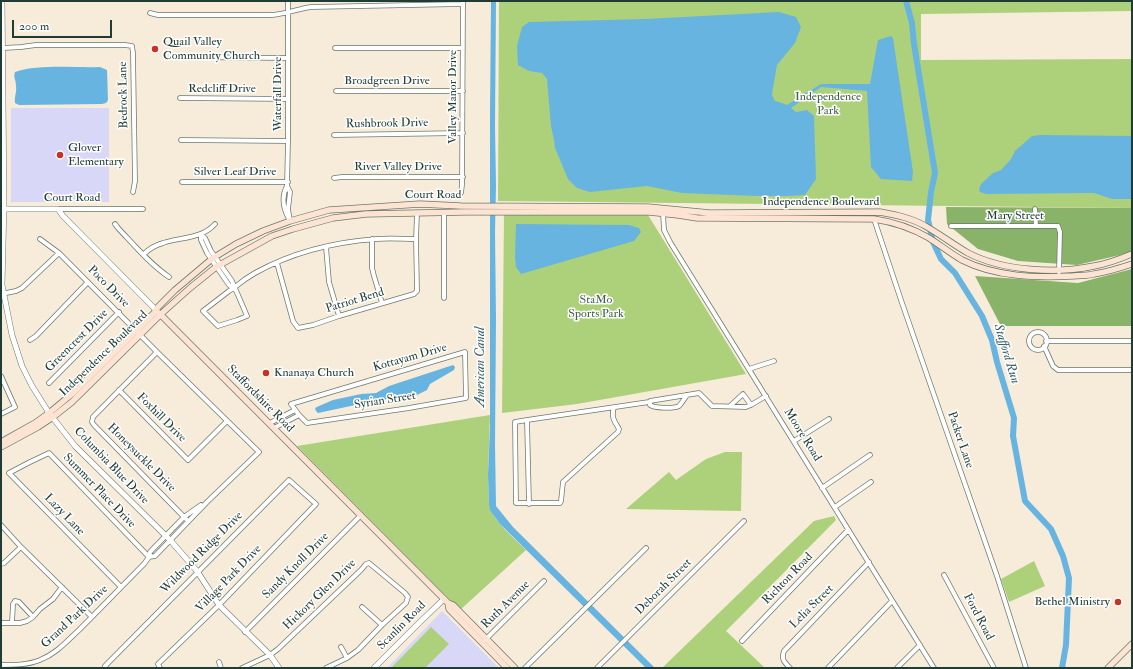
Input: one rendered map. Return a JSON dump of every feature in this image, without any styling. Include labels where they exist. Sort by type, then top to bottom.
[{"type":"main road","name":"Court Road","points":[[213,258],[236,244],[263,231],[290,221],[329,210],[420,204],[489,209]]},
{"type":"main road","name":"Court Road","points":[[218,265],[268,238],[293,229],[333,218],[351,215],[489,209],[648,207],[663,211]]},
{"type":"main road","name":"Independence Boulevard","points":[[663,211],[710,213],[880,212],[898,215],[919,223],[950,242],[987,261],[1034,270],[1059,270],[1094,266],[1119,260],[1132,254]]},
{"type":"main road","name":"Independence Boulevard","points":[[663,211],[697,218],[874,219],[888,221],[915,231],[964,260],[1004,274],[1028,277],[1093,275],[1132,264]]},
{"type":"main road","points":[[837,212],[837,219]]},
{"type":"main road","points":[[290,221],[293,229]]},
{"type":"main road","name":"Independence Boulevard","points":[[159,312],[175,290],[213,258]]},
{"type":"main road","name":"Independence Boulevard","points":[[1,448],[28,433],[51,415],[72,394],[97,374],[159,312],[218,265]]},
{"type":"main road","name":"Staffordshire Road","points":[[159,312],[446,601],[449,609],[515,668]]},
{"type":"main road","name":"Independence Boulevard","points":[[1,442],[51,415]]},
{"type":"main road","name":"Staffordshire Road","points":[[484,641],[507,668]]},
{"type":"main road","points":[[1108,668],[1132,644]]},
{"type":"street","name":"Columbia Blue Drive","points":[[2,1],[2,294],[12,335],[22,366],[32,386],[51,415],[75,446],[168,538],[197,572],[219,605],[270,655],[279,668]]},
{"type":"street","name":"Waterfall Drive","points":[[288,1],[288,184],[290,192],[288,209],[290,221]]},
{"type":"street","points":[[150,13],[158,15],[272,15],[311,7],[463,2]]},
{"type":"street","name":"Valley Manor Drive","points":[[461,193],[463,133],[463,2]]},
{"type":"street","name":"Bedrock Lane","points":[[3,48],[46,45],[126,44],[132,46],[135,181],[133,192]]},
{"type":"street","points":[[335,48],[463,48]]},
{"type":"street","points":[[179,57],[288,58]]},
{"type":"street","name":"Broadgreen Drive","points":[[336,91],[463,91]]},
{"type":"street","name":"Redcliff Drive","points":[[180,98],[288,99]]},
{"type":"street","name":"Rushbrook Drive","points":[[334,135],[463,133]]},
{"type":"street","points":[[181,140],[288,141]]},
{"type":"street","name":"River Valley Drive","points":[[334,178],[462,177]]},
{"type":"street","name":"Silver Leaf Drive","points":[[182,182],[288,184]]},
{"type":"street","name":"Court Road","points":[[2,209],[142,209]]},
{"type":"street","name":"Staffordshire Road","points":[[58,209],[63,216],[159,312]]},
{"type":"street","points":[[1035,209],[1036,226]]},
{"type":"street","name":"Moore Road","points":[[663,211],[664,230],[670,242],[934,668]]},
{"type":"street","points":[[444,212],[444,298]]},
{"type":"street","points":[[202,234],[213,258],[229,285],[234,288],[242,302],[247,316],[218,326],[203,311],[217,299],[234,288],[255,273],[296,255],[348,242],[372,239],[416,239],[417,213]]},
{"type":"street","name":"Packer Lane","points":[[874,219],[999,583],[1026,668]]},
{"type":"street","points":[[115,224],[163,273],[169,277]]},
{"type":"street","points":[[144,254],[164,242],[202,234],[215,224]]},
{"type":"street","name":"Mary Street","points":[[951,226],[1058,226],[1060,232],[1059,270]]},
{"type":"street","name":"Poco Drive","points":[[40,239],[59,253],[227,421]]},
{"type":"street","points":[[372,239],[372,268],[382,304]]},
{"type":"street","name":"Patriot Bend","points":[[277,263],[293,321],[298,328],[313,325],[414,294],[417,291],[416,239]]},
{"type":"street","points":[[326,247],[329,282],[339,316]]},
{"type":"street","points":[[2,294],[22,288],[59,253]]},
{"type":"street","points":[[1059,270],[1059,277]]},
{"type":"street","points":[[30,340],[36,336],[88,282]]},
{"type":"street","name":"Greencrest Drive","points":[[49,383],[119,312]]},
{"type":"street","points":[[1033,333],[1042,333],[1045,336],[1046,341],[1044,346],[1042,349],[1037,350],[1033,348],[1029,341],[1030,336],[1033,333]]},
{"type":"street","points":[[1046,341],[1132,341]]},
{"type":"street","points":[[1044,346],[1053,366],[1058,370],[1132,370]]},
{"type":"street","points":[[119,390],[158,352]]},
{"type":"street","name":"Syrian Street","points":[[299,415],[307,422],[410,408],[466,398],[465,352]]},
{"type":"street","name":"Kottayam Drive","points":[[295,410],[291,404],[465,352]]},
{"type":"street","points":[[749,369],[774,361]]},
{"type":"street","points":[[1,376],[15,407],[1,414]]},
{"type":"street","name":"Foxhill Drive","points":[[119,390],[188,460],[227,421]]},
{"type":"street","name":"Honeysuckle Drive","points":[[119,390],[93,417],[92,422],[188,521]]},
{"type":"street","points":[[614,407],[612,414],[619,429],[618,432],[563,482],[562,501],[560,503],[516,503],[515,422],[517,421],[527,420],[614,407],[649,402],[650,400],[699,393],[712,406],[746,407],[766,396]]},
{"type":"street","points":[[729,406],[743,394],[752,405]]},
{"type":"street","points":[[649,402],[653,407],[675,407],[680,404],[687,395]]},
{"type":"street","points":[[295,410],[299,415],[272,426],[295,410]]},
{"type":"street","points":[[794,441],[829,419]]},
{"type":"street","points":[[527,420],[529,504]]},
{"type":"street","name":"Grand Park Drive","points":[[1,665],[16,667],[54,654],[121,587],[149,557],[150,552],[188,521],[259,452],[227,421]]},
{"type":"street","name":"Summer Place Drive","points":[[30,462],[49,453],[149,557]]},
{"type":"street","points":[[822,488],[870,455]]},
{"type":"street","name":"Lazy Lane","points":[[30,462],[9,473],[121,587]]},
{"type":"street","name":"Wildwood Ridge Drive","points":[[106,668],[105,666],[289,480],[316,504]]},
{"type":"street","points":[[835,507],[870,482]]},
{"type":"street","name":"Grand Park Drive","points":[[168,538],[184,517],[207,502]]},
{"type":"street","name":"Village Park Drive","points":[[160,668],[158,664],[219,605],[316,504]]},
{"type":"street","name":"Sandy Knoll Drive","points":[[245,632],[361,515]]},
{"type":"street","name":"Deborah Street","points":[[597,668],[744,521]]},
{"type":"street","points":[[1,526],[92,617]]},
{"type":"street","name":"Richton Road","points":[[742,642],[848,530]]},
{"type":"street","points":[[1,564],[21,547]]},
{"type":"street","points":[[525,668],[646,548]]},
{"type":"street","name":"Lelia Street","points":[[790,668],[783,659],[782,655],[786,648],[869,562]]},
{"type":"street","name":"Hickory Glen Drive","points":[[242,668],[278,650],[366,564],[369,563],[408,597],[406,603],[382,626]]},
{"type":"street","name":"Ford Road","points":[[944,575],[994,668]]},
{"type":"street","name":"Ruth Avenue","points":[[484,641],[544,581]]},
{"type":"street","points":[[1,623],[20,623],[27,621],[33,617],[62,588]]},
{"type":"street","points":[[12,623],[13,604],[15,601],[19,602],[33,617]]},
{"type":"street","name":"Scanlin Road","points":[[374,668],[419,623],[446,601]]},
{"type":"street","points":[[828,668],[892,601]]},
{"type":"street","points":[[326,668],[347,658],[358,650],[382,626],[362,607]]},
{"type":"street","points":[[898,668],[920,645]]},
{"type":"street","points":[[341,647],[347,658]]},
{"type":"street","points":[[218,662],[221,668]]},
{"type":"shaded area","name":"Glover Elementary","points":[[11,108],[109,108],[109,202],[11,202]]},
{"type":"shaded area","points":[[442,611],[499,668],[387,668]]},
{"type":"green space","name":"Independence Park","points":[[499,1],[1132,1],[1132,11],[921,14],[921,60],[1132,59],[1132,208],[498,201]]},
{"type":"green space","points":[[946,207],[1132,208],[1132,251],[1077,265],[1018,261],[978,249],[947,224]]},
{"type":"green space","name":"StaMo Sports Park","points":[[504,214],[648,215],[746,374],[577,404],[502,413]]},
{"type":"green space","points":[[1132,269],[1132,326],[1001,326],[975,276],[1078,283]]},
{"type":"green space","points":[[490,415],[488,475],[489,505],[495,518],[526,550],[460,610],[297,446]]},
{"type":"green space","points":[[725,452],[742,452],[741,511],[626,509],[669,472],[676,480],[706,459]]},
{"type":"green space","points":[[834,516],[836,520],[726,631],[765,668],[662,668],[814,521]]},
{"type":"green space","points":[[1034,561],[1045,586],[1009,602],[1001,579]]},
{"type":"green space","points":[[431,627],[449,644],[425,668],[393,668],[392,667]]},
{"type":"water","name":"American Canal","points":[[491,1],[496,1],[496,506],[513,527],[655,668],[646,668],[500,524],[490,510],[488,475],[490,427]]},
{"type":"water","points":[[779,12],[796,17],[801,27],[795,43],[777,65],[772,95],[775,101],[787,105],[821,84],[870,84],[878,40],[891,36],[893,38],[913,172],[912,181],[881,179],[871,167],[867,91],[821,87],[791,108],[796,112],[807,110],[814,116],[816,179],[805,195],[756,196],[682,193],[647,186],[590,192],[577,188],[568,179],[555,148],[551,126],[547,79],[542,73],[529,71],[518,65],[517,46],[522,27],[529,22],[645,19]]},
{"type":"water","points":[[46,67],[100,67],[107,70],[108,100],[106,103],[19,105],[15,103],[15,72]]},
{"type":"water","points":[[1032,136],[1132,136],[1132,199],[1112,199],[1094,193],[986,194],[980,192],[979,189],[981,184],[993,173],[1001,170],[1011,159],[1015,151]]},
{"type":"water","points":[[516,224],[629,225],[639,228],[641,232],[634,241],[521,274],[516,267],[515,257]]},
{"type":"water","points":[[453,365],[455,367],[454,370],[430,384],[427,390],[417,395],[374,401],[318,413],[315,408],[333,400],[361,394],[376,393],[389,386]]},
{"type":"waterway","name":"Stafford Run","points":[[906,1],[912,23],[914,44],[935,173],[928,220],[933,242],[941,259],[955,273],[982,316],[992,340],[1014,418],[1013,436],[1025,501],[1051,529],[1063,556],[1069,578],[1066,645],[1062,668]]},
{"type":"place","name":"Quail Valley Community Church","points":[[155,49]]},
{"type":"place","name":"Glover Elementary","points":[[60,155]]},
{"type":"place","name":"Knanaya Church","points":[[266,373]]},
{"type":"place","name":"Bethel Ministry","points":[[1118,602]]}]
